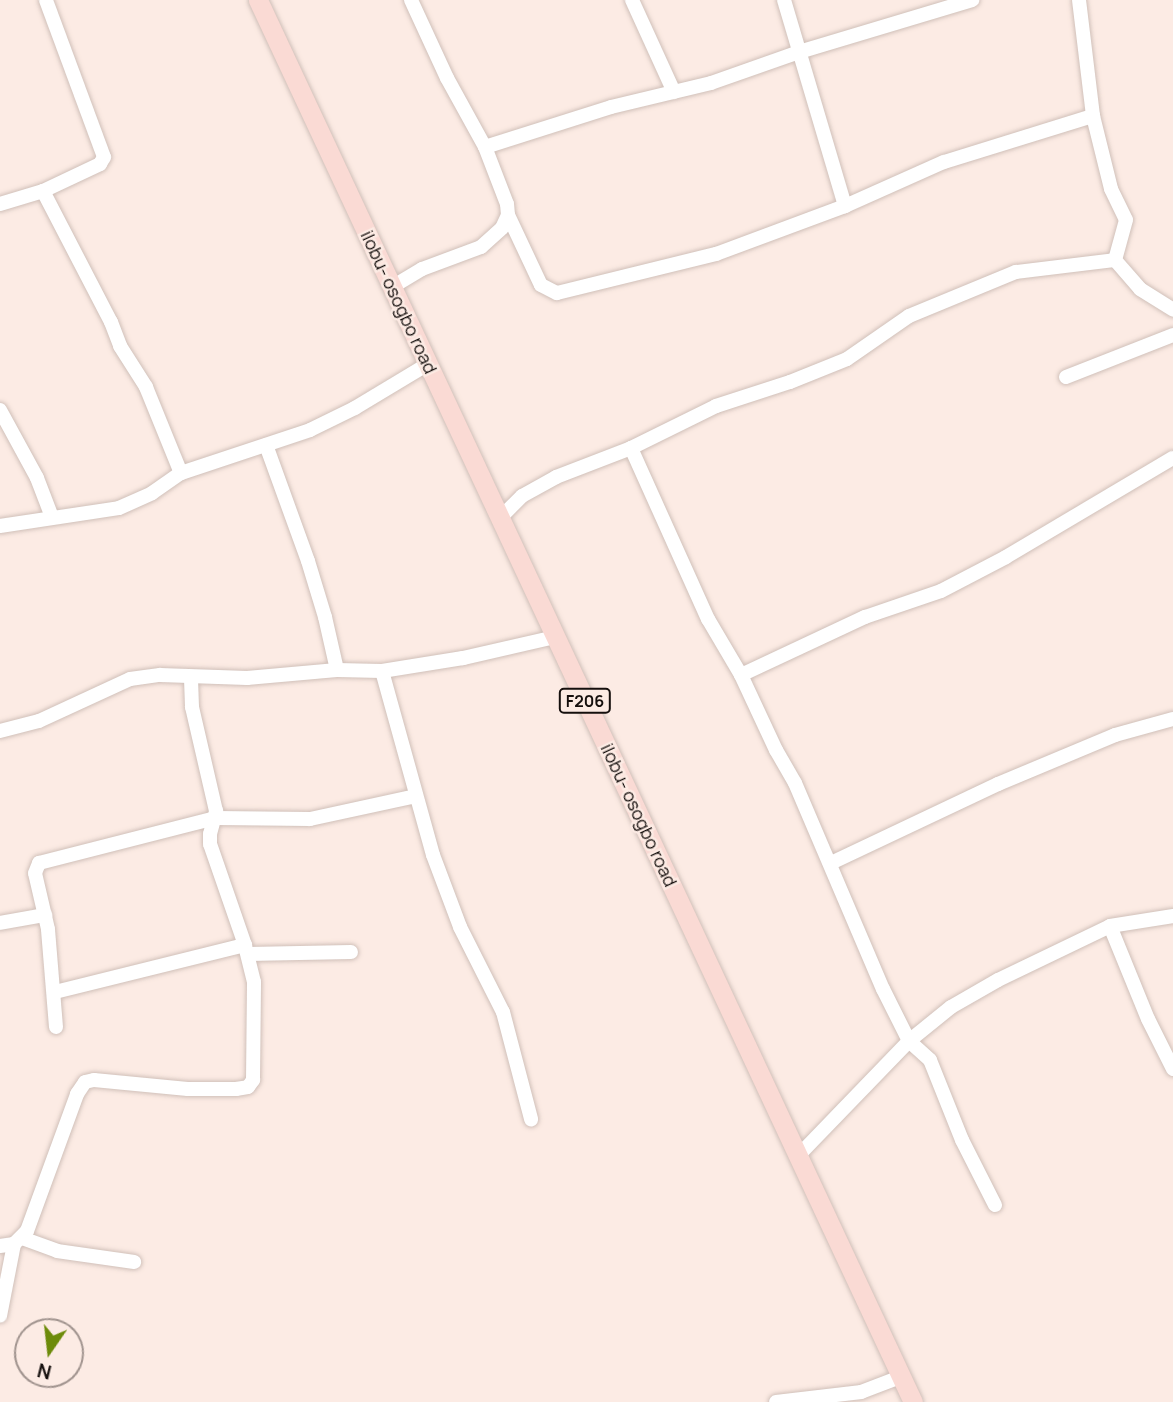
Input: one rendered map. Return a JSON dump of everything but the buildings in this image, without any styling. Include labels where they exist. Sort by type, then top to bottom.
[{"type":"main road","name":"ilobu- osogbo road","points":[[258,0],[914,1402]]},
{"type":"street","points":[[0,204],[43,191],[100,164],[104,157],[46,0]]},
{"type":"street","points":[[392,287],[422,269],[481,247],[502,228],[508,215],[508,204],[485,147],[447,78],[411,0]]},
{"type":"street","points":[[632,0],[674,92]]},
{"type":"street","points":[[784,0],[845,206]]},
{"type":"street","points":[[485,147],[611,107],[711,83],[799,52],[972,0]]},
{"type":"street","points":[[1079,0],[1093,116],[1111,189],[1126,220],[1115,260]]},
{"type":"street","points":[[508,215],[541,285],[557,293],[716,254],[845,206],[944,162],[1093,116]]},
{"type":"street","points":[[43,191],[111,322],[120,346],[146,387],[181,473]]},
{"type":"street","points":[[1115,260],[1140,289],[1173,310]]},
{"type":"street","points":[[500,518],[522,496],[556,477],[631,448],[716,406],[790,382],[847,359],[909,316],[1016,272],[1115,260]]},
{"type":"street","points":[[1066,377],[1173,335]]},
{"type":"street","points":[[0,526],[119,508],[152,493],[181,473],[266,445],[355,408],[428,364]]},
{"type":"street","points":[[0,410],[37,478],[52,517]]},
{"type":"street","points":[[266,445],[308,561],[337,670]]},
{"type":"street","points":[[631,448],[708,619],[741,675],[831,863],[883,989],[909,1041],[930,1060],[962,1140],[995,1205]]},
{"type":"street","points":[[741,675],[865,617],[941,591],[1006,557],[1173,458]]},
{"type":"street","points":[[0,731],[39,721],[130,680],[160,675],[247,678],[337,670],[382,671],[463,658],[555,636]]},
{"type":"street","points":[[382,671],[445,890],[503,1012],[531,1119]]},
{"type":"street","points":[[0,1316],[12,1243],[77,1094],[85,1082],[94,1080],[188,1089],[242,1089],[252,1083],[254,982],[246,949],[214,858],[209,834],[216,818],[192,707],[191,678]]},
{"type":"street","points":[[831,863],[919,818],[1092,745],[1173,719]]},
{"type":"street","points":[[56,1027],[55,992],[45,915],[35,873],[38,863],[216,818],[310,819],[416,796]]},
{"type":"street","points":[[0,923],[45,915]]},
{"type":"street","points":[[798,1156],[909,1041],[951,1007],[998,980],[1110,926],[1173,916]]},
{"type":"street","points":[[1110,926],[1171,1063]]},
{"type":"street","points":[[55,992],[246,949],[351,952]]},
{"type":"street","points":[[12,1243],[134,1262]]},
{"type":"street","points":[[776,1402],[861,1392],[900,1377]]}]
